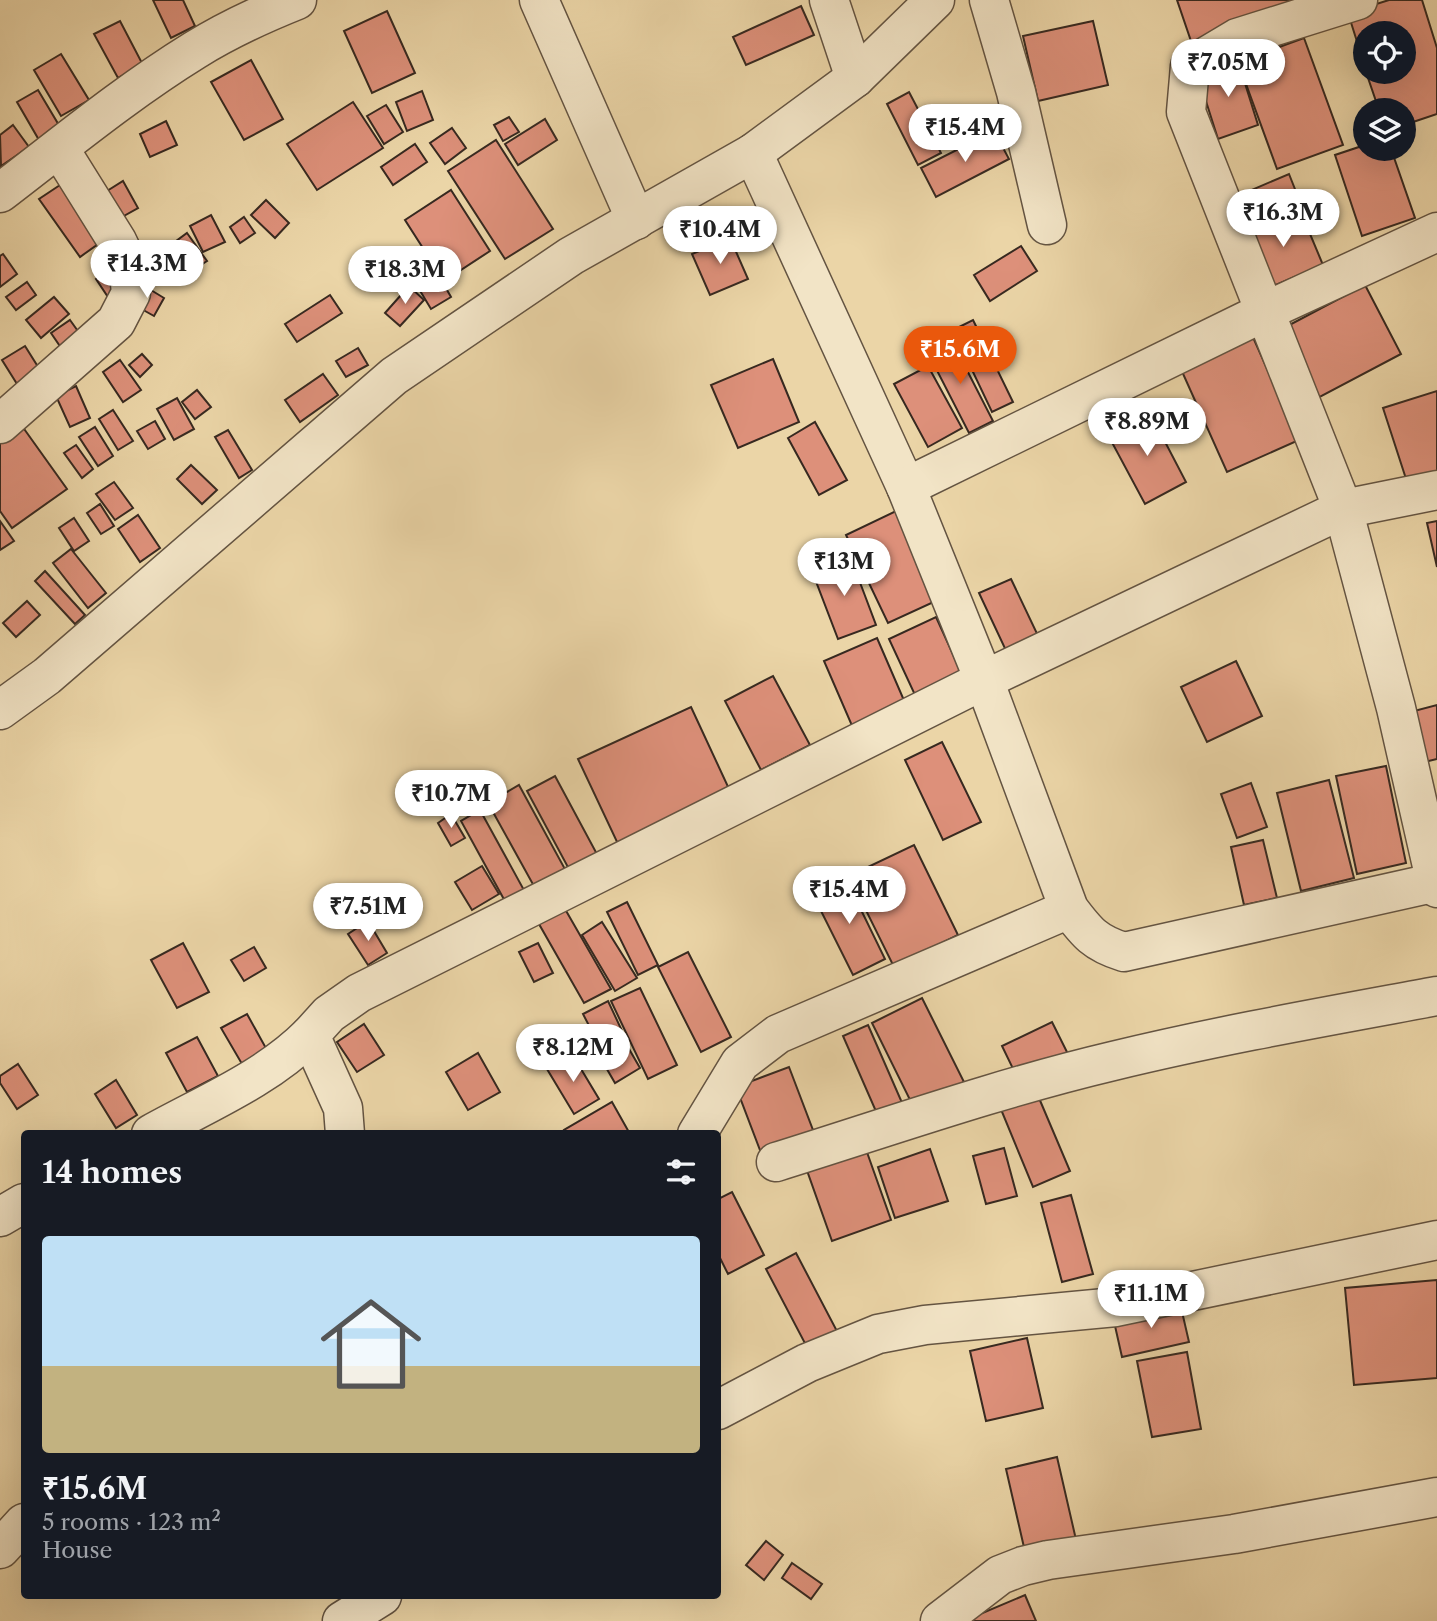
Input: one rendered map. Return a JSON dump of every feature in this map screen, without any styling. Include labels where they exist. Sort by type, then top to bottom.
[{"type":"street","points":[[0,193],[196,49],[267,12],[297,0]]},
{"type":"street","points":[[539,0],[636,220]]},
{"type":"street","points":[[829,0],[855,78]]},
{"type":"street","points":[[0,710],[47,676],[394,376],[571,256],[753,153],[855,78],[935,0]]},
{"type":"street","points":[[989,0],[1016,92],[1047,225]]},
{"type":"street","points":[[753,153],[906,488],[984,680],[1069,909],[1089,936],[1108,947],[1125,952],[1437,884],[1396,708],[1343,509],[1186,112],[1190,66],[1237,38],[1319,6],[1357,0]]},
{"type":"street","points":[[0,424],[116,322],[131,293],[128,264],[117,241],[59,148]]},
{"type":"street","points":[[906,488],[1264,312],[1437,232]]},
{"type":"street","points":[[158,1130],[265,1072],[295,1049],[329,1014],[359,993],[407,968],[984,680],[1343,509],[1437,490]]},
{"type":"street","points":[[0,676],[47,676]]},
{"type":"street","points":[[699,1130],[740,1063],[778,1034],[1069,909]]},
{"type":"street","points":[[776,1162],[1111,1061],[1230,1035],[1437,996]]},
{"type":"street","points":[[310,1035],[343,1108],[345,1130]]},
{"type":"street","points":[[0,1217],[21,1205]]},
{"type":"street","points":[[721,1408],[807,1363],[878,1334],[925,1325],[1116,1307],[1437,1240]]},
{"type":"street","points":[[940,1621],[1000,1576],[1036,1563],[1234,1534],[1437,1497]]},
{"type":"street","points":[[0,1549],[21,1526]]},
{"type":"street","points":[[342,1621],[377,1599]]},
{"type":"building","points":[[153,0],[183,0],[195,26],[171,38]]},
{"type":"building","points":[[1177,0],[1294,0],[1297,10],[1192,44]]},
{"type":"building","points":[[1389,0],[1422,0],[1437,48],[1437,114],[1416,121],[1416,98],[1375,98],[1370,84],[1416,84],[1416,21],[1353,21],[1353,29],[1348,13]]},
{"type":"building","points":[[801,6],[814,35],[746,65],[733,37]]},
{"type":"building","points":[[387,11],[415,73],[372,93],[344,31]]},
{"type":"building","points":[[120,21],[143,65],[118,78],[94,34]]},
{"type":"building","points":[[1093,21],[1108,85],[1038,101],[1023,36]]},
{"type":"building","points":[[1304,38],[1343,145],[1277,169],[1238,62]]},
{"type":"building","points":[[61,54],[89,100],[61,116],[34,70]]},
{"type":"building","points":[[251,60],[283,119],[244,140],[211,82]]},
{"type":"building","points":[[1238,61],[1258,125],[1218,139],[1197,73]]},
{"type":"building","points":[[38,90],[60,127],[39,140],[17,102]]},
{"type":"building","points":[[422,91],[433,120],[407,131],[396,102]]},
{"type":"building","points":[[909,92],[941,153],[918,165],[887,104]]},
{"type":"building","points":[[353,102],[383,148],[317,190],[287,144]]},
{"type":"building","points":[[386,105],[403,132],[384,144],[367,116]]},
{"type":"building","points":[[509,117],[519,132],[503,141],[494,125]]},
{"type":"building","points":[[545,119],[557,140],[518,165],[505,144]]},
{"type":"building","points":[[166,121],[177,145],[150,157],[140,134]]},
{"type":"building","points":[[13,125],[29,147],[1,166],[0,135]]},
{"type":"building","points":[[452,128],[466,148],[445,164],[430,143]]},
{"type":"building","points":[[994,131],[1009,159],[936,197],[921,168]]},
{"type":"building","points":[[496,140],[553,229],[505,259],[448,171]]},
{"type":"building","points":[[415,144],[427,162],[393,185],[381,167]]},
{"type":"building","points":[[1353,149],[1353,161],[1395,161],[1415,218],[1362,236],[1335,155]]},
{"type":"building","points":[[1289,174],[1302,207],[1247,230],[1233,198]]},
{"type":"building","points":[[123,181],[138,208],[122,217],[107,191]]},
{"type":"building","points":[[60,185],[101,242],[80,257],[39,199]]},
{"type":"building","points":[[451,190],[490,251],[444,281],[405,220]]},
{"type":"building","points":[[266,200],[289,223],[275,238],[251,215]]},
{"type":"building","points":[[1300,210],[1323,265],[1266,289],[1243,233]]},
{"type":"building","points":[[211,215],[225,242],[203,252],[190,226]]},
{"type":"building","points":[[244,217],[255,233],[240,243],[230,227]]},
{"type":"building","points":[[187,233],[207,261],[187,274],[168,247]]},
{"type":"building","points":[[730,238],[748,279],[710,295],[692,254]]},
{"type":"building","points":[[1021,246],[1037,271],[990,301],[974,275]]},
{"type":"building","points":[[3,254],[17,274],[0,287],[0,256]]},
{"type":"building","points":[[428,257],[451,297],[431,309],[407,269]]},
{"type":"building","points":[[108,271],[121,288],[108,297],[96,279]]},
{"type":"building","points":[[27,282],[36,295],[16,310],[6,297]]},
{"type":"building","points":[[141,284],[164,298],[154,316],[129,302]]},
{"type":"building","points":[[1365,285],[1401,354],[1314,400],[1278,331]]},
{"type":"building","points":[[409,286],[424,300],[400,326],[385,313]]},
{"type":"building","points":[[330,295],[342,313],[297,342],[285,324]]},
{"type":"building","points":[[54,297],[69,314],[41,338],[26,320]]},
{"type":"building","points":[[70,320],[85,341],[66,355],[51,333]]},
{"type":"building","points":[[973,320],[1013,402],[992,412],[953,330]]},
{"type":"building","points":[[1252,335],[1299,440],[1227,472],[1180,367]]},
{"type":"building","points":[[951,339],[993,421],[969,433],[927,351]]},
{"type":"building","points":[[25,346],[45,378],[22,392],[2,360]]},
{"type":"building","points":[[358,348],[368,365],[346,377],[336,361]]},
{"type":"building","points":[[142,354],[152,365],[140,377],[129,365]]},
{"type":"building","points":[[773,359],[799,422],[738,448],[711,385]]},
{"type":"building","points":[[120,360],[141,390],[123,402],[103,372]]},
{"type":"building","points":[[928,366],[962,428],[928,447],[894,384]]},
{"type":"building","points":[[323,374],[338,395],[300,422],[285,400]]},
{"type":"building","points":[[76,386],[90,418],[70,427],[56,396]]},
{"type":"building","points":[[197,390],[211,407],[195,419],[182,402]]},
{"type":"building","points":[[1437,391],[1437,480],[1409,488],[1383,408]]},
{"type":"building","points":[[177,398],[194,429],[174,440],[157,409]]},
{"type":"building","points":[[113,410],[133,441],[118,450],[99,419]]},
{"type":"building","points":[[1150,413],[1186,482],[1145,504],[1108,435]]},
{"type":"building","points":[[155,421],[165,439],[148,449],[137,431]]},
{"type":"building","points":[[815,422],[847,480],[819,495],[788,438]]},
{"type":"building","points":[[22,426],[67,489],[12,528],[0,511],[0,442]]},
{"type":"building","points":[[95,427],[113,456],[98,466],[79,437]]},
{"type":"building","points":[[228,430],[252,470],[239,478],[215,437]]},
{"type":"building","points":[[76,445],[93,469],[82,478],[64,453]]},
{"type":"building","points":[[191,465],[217,490],[202,504],[177,479]]},
{"type":"building","points":[[114,482],[133,508],[115,520],[96,494]]},
{"type":"building","points":[[100,504],[114,526],[101,534],[87,513]]},
{"type":"building","points":[[896,511],[938,600],[888,623],[846,535]]},
{"type":"building","points":[[138,515],[160,548],[140,562],[118,529]]},
{"type":"building","points":[[74,518],[89,541],[74,551],[59,528]]},
{"type":"building","points":[[0,521],[14,541],[0,550]]},
{"type":"building","points":[[1437,521],[1437,567],[1427,523]]},
{"type":"building","points":[[71,549],[106,593],[88,608],[53,563]]},
{"type":"building","points":[[850,556],[876,625],[838,639],[812,571]]},
{"type":"building","points":[[45,571],[85,615],[75,624],[35,581]]},
{"type":"building","points":[[1011,579],[1041,642],[1009,657],[979,593]]},
{"type":"building","points":[[27,601],[40,615],[16,637],[3,623]]},
{"type":"building","points":[[936,617],[962,674],[915,695],[889,639]]},
{"type":"building","points":[[877,638],[906,705],[853,728],[824,661]]},
{"type":"building","points":[[1236,661],[1262,716],[1207,742],[1181,687]]},
{"type":"building","points":[[773,676],[810,745],[761,770],[725,701]]},
{"type":"building","points":[[1437,705],[1437,759],[1412,765],[1399,715]]},
{"type":"building","points":[[691,707],[730,791],[618,844],[578,759]]},
{"type":"building","points":[[942,742],[981,822],[943,840],[905,760]]},
{"type":"building","points":[[1386,766],[1406,863],[1357,874],[1336,776]]},
{"type":"building","points":[[555,776],[598,856],[570,871],[527,791]]},
{"type":"building","points":[[1329,780],[1354,878],[1301,891],[1277,793]]},
{"type":"building","points":[[1251,783],[1267,827],[1237,838],[1221,794]]},
{"type":"building","points":[[519,785],[566,871],[535,888],[488,803]]},
{"type":"building","points":[[480,810],[525,892],[506,903],[461,821]]},
{"type":"building","points":[[451,814],[465,838],[451,846],[438,823]]},
{"type":"building","points":[[1263,840],[1277,898],[1244,905],[1231,847]]},
{"type":"building","points":[[914,845],[958,935],[894,967],[849,876]]},
{"type":"building","points":[[482,866],[499,894],[472,910],[455,882]]},
{"type":"building","points":[[845,877],[885,959],[853,975],[812,893]]},
{"type":"building","points":[[627,902],[658,965],[638,975],[607,912]]},
{"type":"building","points":[[565,909],[611,989],[584,1003],[539,924]]},
{"type":"building","points":[[368,921],[387,953],[368,965],[348,934]]},
{"type":"building","points":[[602,922],[637,978],[615,991],[582,935]]},
{"type":"building","points":[[183,943],[209,992],[177,1008],[151,960]]},
{"type":"building","points":[[538,943],[553,973],[534,982],[519,952]]},
{"type":"building","points":[[254,947],[266,968],[244,981],[231,960]]},
{"type":"building","points":[[688,952],[731,1037],[701,1052],[658,967]]},
{"type":"building","points":[[640,988],[677,1065],[648,1079],[611,1001]]},
{"type":"building","points":[[922,998],[964,1082],[914,1108],[872,1023]]},
{"type":"building","points":[[608,1001],[623,1033],[599,1045],[583,1014]]},
{"type":"building","points":[[247,1014],[267,1050],[242,1064],[221,1028]]},
{"type":"building","points":[[1052,1022],[1069,1056],[1019,1081],[1002,1046]]},
{"type":"building","points":[[364,1024],[384,1055],[357,1072],[337,1042]]},
{"type":"building","points":[[868,1025],[903,1105],[878,1116],[843,1036]]},
{"type":"building","points":[[197,1037],[218,1076],[187,1092],[166,1053]]},
{"type":"building","points":[[625,1042],[640,1068],[615,1083],[600,1057]]},
{"type":"building","points":[[478,1053],[500,1092],[468,1110],[446,1072]]},
{"type":"building","points":[[572,1054],[599,1099],[574,1114],[547,1069]]},
{"type":"building","points":[[18,1064],[38,1095],[17,1109],[0,1083],[0,1076]]},
{"type":"building","points":[[789,1067],[816,1138],[763,1158],[736,1087]]},
{"type":"building","points":[[116,1080],[137,1115],[116,1128],[95,1094]]},
{"type":"building","points":[[1036,1091],[1070,1171],[1033,1187],[1000,1107]]},
{"type":"building","points":[[612,1102],[628,1130],[564,1130]]},
{"type":"building","points":[[863,1141],[891,1220],[832,1241],[804,1162]]},
{"type":"building","points":[[1004,1148],[1017,1196],[986,1204],[973,1156]]},
{"type":"building","points":[[930,1149],[948,1201],[895,1218],[878,1167]]},
{"type":"building","points":[[732,1192],[764,1255],[728,1274],[721,1260],[721,1198]]},
{"type":"building","points":[[1071,1195],[1093,1274],[1062,1282],[1041,1203]]},
{"type":"building","points":[[796,1253],[839,1335],[809,1351],[766,1269]]},
{"type":"building","points":[[1437,1280],[1437,1378],[1354,1385],[1345,1288]]},
{"type":"building","points":[[1180,1303],[1189,1342],[1122,1357],[1113,1317]]},
{"type":"building","points":[[1027,1338],[1043,1408],[986,1421],[970,1351]]},
{"type":"building","points":[[1187,1352],[1201,1429],[1152,1437],[1137,1361]]},
{"type":"building","points":[[1057,1457],[1077,1544],[1026,1556],[1006,1469]]},
{"type":"building","points":[[766,1541],[783,1555],[764,1580],[746,1565]]},
{"type":"building","points":[[792,1563],[822,1584],[811,1599],[782,1578]]},
{"type":"building","points":[[1025,1595],[1036,1621],[966,1621],[966,1620]]}]
